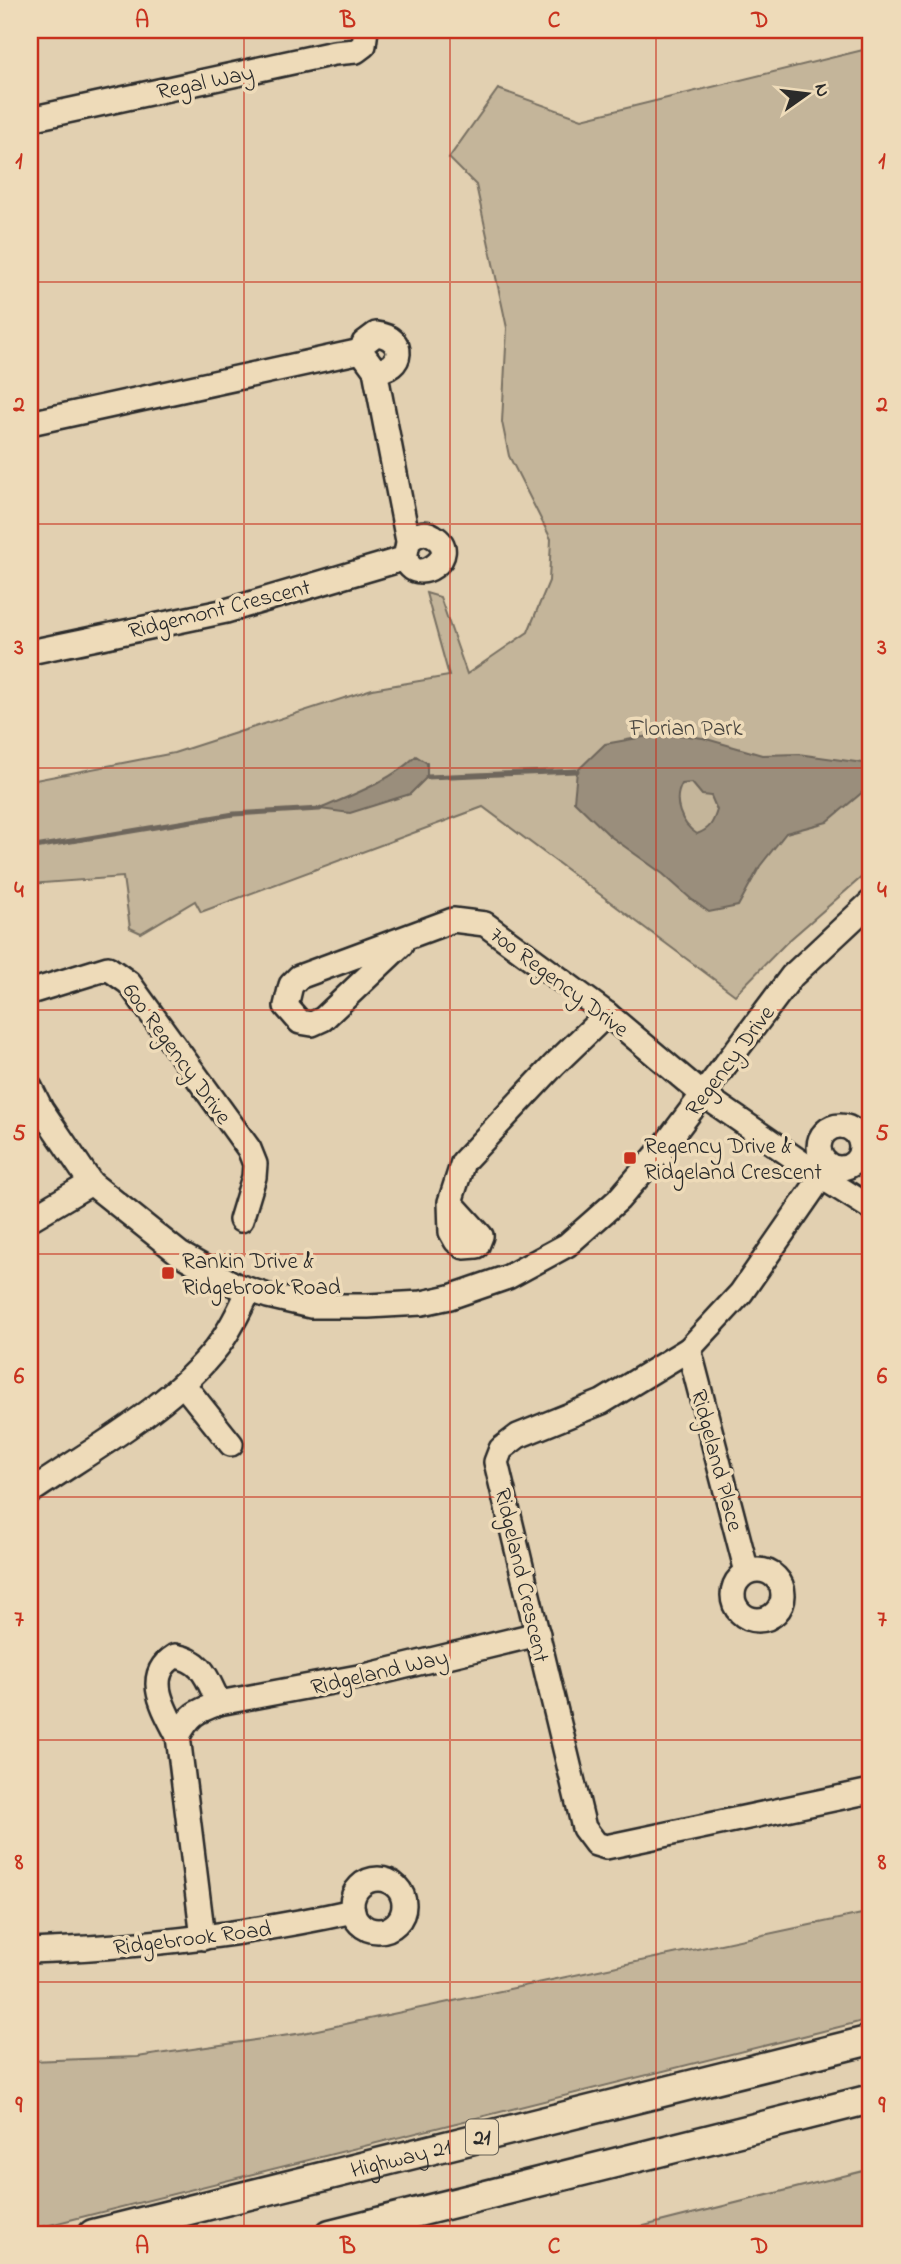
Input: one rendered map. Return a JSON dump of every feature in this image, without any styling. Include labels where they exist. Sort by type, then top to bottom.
[{"type":"main road","name":"Highway 21","points":[[93,2234],[871,2040]]},
{"type":"main road","points":[[330,2234],[871,2099]]},
{"type":"street","name":"Regal Way","points":[[30,119],[334,53],[356,51],[364,45],[366,30]]},
{"type":"street","points":[[30,423],[361,351],[364,343],[376,334],[390,337],[396,344],[396,361],[391,367],[375,370]]},
{"type":"street","name":"Ridgemont Crescent","points":[[30,652],[226,611],[407,550],[375,370],[361,351]]},
{"type":"street","name":"Regency Drive","points":[[30,1087],[41,1109],[91,1183],[180,1254],[235,1285],[311,1306],[422,1303],[450,1297],[508,1277],[567,1245],[618,1200],[662,1149],[792,976],[871,902]]},
{"type":"street","name":"700 Regency Drive","points":[[402,940],[453,920],[485,924],[607,1014],[702,1094]]},
{"type":"street","points":[[402,940],[401,945],[323,1019],[312,1024],[300,1022],[286,1006],[290,985],[299,977],[402,940]]},
{"type":"street","name":"600 Regency Drive","points":[[30,992],[108,968],[129,983],[249,1149],[255,1164],[254,1177],[241,1220]]},
{"type":"street","points":[[450,1202],[463,1162],[554,1065],[607,1014]]},
{"type":"street","points":[[702,1094],[826,1172],[871,1208]]},
{"type":"street","name":"Ridgeland Crescent","points":[[826,1172],[741,1293],[689,1349],[602,1402],[518,1436],[501,1449],[496,1462],[584,1828],[596,1844],[606,1847],[871,1791]]},
{"type":"street","points":[[30,1219],[91,1183]]},
{"type":"street","points":[[30,1492],[156,1406],[183,1384],[219,1345],[249,1290]]},
{"type":"street","name":"Ridgeland Place","points":[[689,1349],[747,1572]]},
{"type":"street","points":[[183,1384],[231,1444]]},
{"type":"street","name":"Ridgeland Way","points":[[178,1736],[195,1712],[219,1703],[369,1675],[538,1634]]},
{"type":"street","points":[[203,1938],[178,1736],[163,1707],[159,1691],[157,1675],[162,1664],[174,1656],[190,1658],[203,1671],[219,1703]]},
{"type":"street","name":"Ridgebrook Road","points":[[30,1951],[113,1948],[203,1938],[284,1926],[353,1911]]},
{"type":"green space","name":"Florian Park","points":[[871,48],[871,869],[786,943],[735,995],[483,807],[201,912],[195,901],[141,933],[130,928],[123,877],[30,884],[30,781],[174,753],[372,689],[449,676],[426,593],[440,597],[467,674],[528,632],[549,581],[551,539],[509,456],[502,422],[507,328],[476,185],[449,158],[498,89],[582,119]]},
{"type":"green space","points":[[871,1912],[871,2019],[30,2230],[30,2061],[137,2057],[303,2033]]},
{"type":"green space","points":[[871,2169],[871,2234],[612,2234]]},
{"type":"shaded area","points":[[665,733],[703,738],[762,755],[798,754],[871,764],[871,785],[827,822],[786,833],[760,866],[738,906],[709,912],[663,874],[610,836],[574,801],[577,771],[605,744]],"holes":[[[692,783],[702,795],[711,796],[717,810],[710,825],[697,834],[686,824],[680,812],[678,798],[682,784]]]},
{"type":"shaded area","points":[[416,756],[427,763],[427,777],[410,794],[350,813],[320,809],[383,780]]},
{"type":"waterway","points":[[427,777],[577,771]]},
{"type":"waterway","points":[[35,847],[234,814],[320,809]]},
{"type":"place","name":"Regency Drive & Ridgeland Crescent","points":[[630,1158]]},
{"type":"place","name":"Rankin Drive & Ridgebrook Road","points":[[168,1273]]}]
